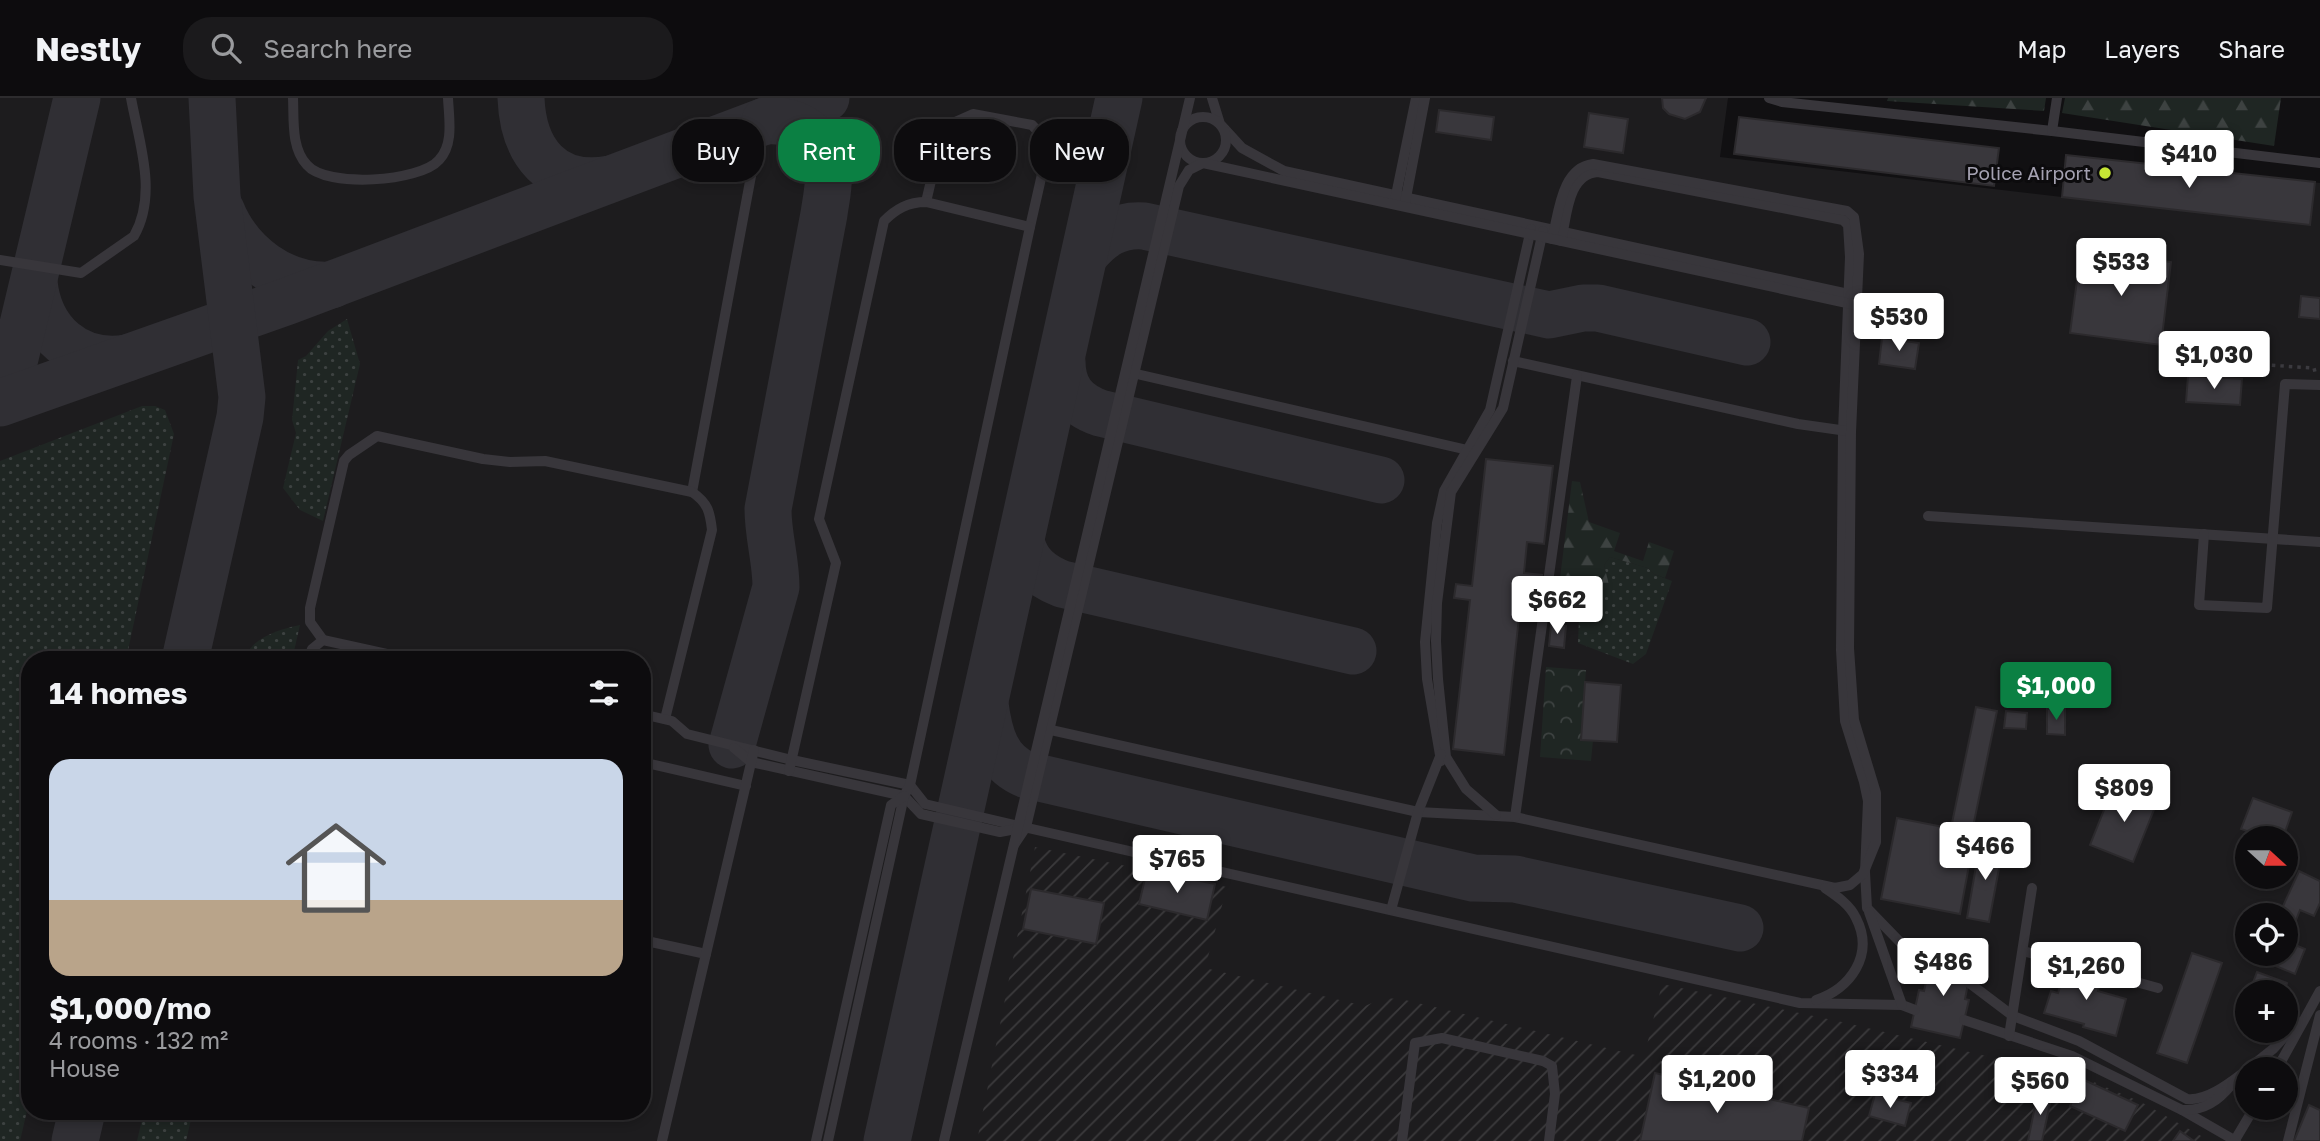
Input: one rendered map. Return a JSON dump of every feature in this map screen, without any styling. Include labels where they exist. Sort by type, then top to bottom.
[{"type":"lane","points":[[0,260],[81,274],[134,236],[146,188],[131,98]]},
{"type":"lane","points":[[293,98],[296,142],[301,157],[315,172],[325,177],[341,179],[405,176],[432,167],[449,141],[448,98]]},
{"type":"lane","points":[[944,1141],[1014,845],[1046,729],[1130,372],[1190,98]]},
{"type":"lane","points":[[1130,372],[1179,186],[1189,170],[1216,159],[1225,147],[1226,139],[1212,98]]},
{"type":"lane","points":[[1400,201],[1416,98]]},
{"type":"lane","points":[[1400,201],[1425,98]]},
{"type":"lane","points":[[1769,98],[1782,102],[2320,163]]},
{"type":"lane","points":[[2052,131],[2057,98]]},
{"type":"lane","points":[[828,1141],[904,796],[910,785],[1047,152],[1044,138],[1032,125],[973,114],[955,122],[942,134],[926,202]]},
{"type":"lane","points":[[1400,201],[1272,167],[1242,148],[1214,119],[1198,117],[1191,120],[1181,132],[1180,147],[1195,162],[1400,201],[1852,299]]},
{"type":"lane","points":[[1496,815],[1466,789],[1440,760],[1427,679],[1425,642],[1437,523],[1444,491],[1503,408],[1513,361],[1553,234],[1577,181],[1586,174],[1598,172],[1843,220],[1848,225],[1850,235],[1852,299],[1841,650],[1845,721],[1868,801],[1867,908],[1861,949],[1854,973],[1838,991],[1800,1003]]},
{"type":"lane","points":[[692,492],[750,182]]},
{"type":"lane","points":[[790,766],[836,563],[819,519],[884,221],[894,211],[914,202],[926,202],[1030,228]]},
{"type":"lane","points":[[1466,789],[1446,757],[1436,641],[1438,590],[1451,492],[1490,410],[1531,229]]},
{"type":"lane","points":[[1513,361],[1798,424],[1847,431]]},
{"type":"lane","points":[[1130,372],[1471,451]]},
{"type":"lane","points":[[1515,817],[1577,376]]},
{"type":"lane","points":[[2204,534],[2199,605],[2267,608],[2285,384],[2318,385]]},
{"type":"lane","points":[[373,651],[323,640],[310,622],[310,608],[344,461],[377,436],[483,459],[510,462],[545,461],[692,492],[705,501],[710,512],[712,530],[665,719]]},
{"type":"lane","points":[[1928,516],[2320,542]]},
{"type":"lane","points":[[311,651],[323,640]]},
{"type":"lane","points":[[651,716],[672,721],[687,734],[754,750],[790,766],[904,796],[922,814],[1000,832],[1021,827]]},
{"type":"lane","points":[[1046,729],[1418,812],[1515,817],[1822,886],[1847,887],[1866,872]]},
{"type":"lane","points":[[1391,910],[1418,812],[1440,760],[1444,737]]},
{"type":"lane","points":[[732,745],[751,762],[910,785],[925,804],[1800,1003],[1902,1005],[1915,1010]]},
{"type":"lane","points":[[662,1141],[754,750]]},
{"type":"lane","points":[[651,764],[746,786]]},
{"type":"lane","points":[[816,1141],[891,805],[904,796]]},
{"type":"lane","points":[[1822,886],[1842,900],[1853,914],[1860,929],[1861,949]]},
{"type":"lane","points":[[2009,1036],[2032,888]]},
{"type":"lane","points":[[1867,908],[1929,972]]},
{"type":"lane","points":[[1867,908],[1902,1005]]},
{"type":"lane","points":[[651,942],[706,954]]},
{"type":"lane","points":[[2023,951],[2158,988]]},
{"type":"lane","points":[[1968,982],[2013,1016],[2079,1041],[2187,1099],[2203,1097],[2235,1080]]},
{"type":"lane","points":[[2283,1057],[2320,991]]},
{"type":"lane","points":[[2263,1057],[2308,1011]]},
{"type":"lane","points":[[2288,1141],[2320,1015]]},
{"type":"lane","points":[[1965,1020],[2072,1056],[2182,1110],[2236,1141],[2248,1120]]},
{"type":"lane","points":[[1402,1141],[1415,1043],[1441,1038],[1544,1060],[1552,1066],[1555,1094],[1549,1141]]},
{"type":"lane","points":[[2182,1110],[2202,1109],[2220,1097],[2235,1080]]},
{"type":"path","points":[[2187,360],[2314,368],[2318,385]]},
{"type":"shaded area","points":[[0,98],[1728,98],[1720,157],[2062,197],[2066,155],[2320,183],[2320,1141],[0,1141]]},
{"type":"shaded area","points":[[1035,847],[1227,887],[1205,968],[1365,1006],[1383,998],[1401,999],[1644,1057],[1662,984],[1842,1022],[2041,1069],[2042,1060],[2141,1102],[2210,1141],[977,1141]]},
{"type":"green space","points":[[1888,98],[2046,98],[2044,111],[1887,101]]},
{"type":"green space","points":[[2065,98],[2281,98],[2274,146],[2062,113]]},
{"type":"green space","points":[[347,319],[360,364],[323,521],[300,510],[283,488],[296,433],[292,420],[298,360],[306,356],[328,331]]},
{"type":"green space","points":[[142,406],[155,406],[165,410],[174,434],[128,651],[21,651],[21,1120],[25,1120],[20,1141],[0,1141],[0,461]]},
{"type":"green space","points":[[1572,481],[1580,482],[1589,522],[1620,533],[1614,551],[1643,561],[1649,542],[1674,551],[1665,578],[1654,574],[1648,568],[1610,557],[1604,565],[1610,589],[1600,591],[1592,602],[1598,618],[1593,630],[1579,616],[1556,611]]},
{"type":"green space","points":[[1610,557],[1648,568],[1654,574],[1672,581],[1646,654],[1633,664],[1578,643],[1579,616],[1593,629],[1598,618],[1592,601],[1600,591],[1609,589],[1604,565]]},
{"type":"green space","points":[[300,625],[294,651],[248,651],[259,640]]},
{"type":"green space","points":[[1546,667],[1586,670],[1581,739],[1593,740],[1591,761],[1540,757]]},
{"type":"green space","points":[[142,1120],[191,1120],[186,1141],[137,1141]]},
{"type":"building","points":[[1662,98],[1706,98],[1700,112],[1685,119],[1669,114],[1663,108]]},
{"type":"building","points":[[1439,110],[1494,117],[1491,140],[1436,132]]},
{"type":"building","points":[[1589,113],[1628,119],[1623,153],[1584,147]]},
{"type":"building","points":[[1739,117],[1999,148],[1994,186],[1734,154]]},
{"type":"building","points":[[2066,155],[2315,182],[2310,225],[2062,197]]},
{"type":"building","points":[[2081,250],[2171,262],[2161,345],[2070,333]]},
{"type":"building","points":[[2301,296],[2320,298],[2320,319],[2299,317]]},
{"type":"building","points":[[1882,338],[1919,343],[1915,369],[1879,364]]},
{"type":"building","points":[[2188,376],[2242,379],[2240,405],[2186,402]]},
{"type":"building","points":[[1486,459],[1553,466],[1544,544],[1527,542],[1524,573],[1542,575],[1538,610],[1520,608],[1504,755],[1453,749],[1470,600],[1454,598],[1456,584],[1472,586]]},
{"type":"building","points":[[1551,624],[1566,626],[1564,648],[1549,646]]},
{"type":"building","points":[[1585,682],[1621,685],[1617,742],[1581,740]]},
{"type":"building","points":[[1976,707],[1997,711],[1973,827],[1952,823]]},
{"type":"building","points":[[2047,709],[2065,709],[2065,735],[2047,734]]},
{"type":"building","points":[[2006,711],[2027,713],[2026,729],[2004,728]]},
{"type":"building","points":[[2114,785],[2157,802],[2133,862],[2090,845]]},
{"type":"building","points":[[2253,798],[2292,812],[2287,826],[2242,826]]},
{"type":"building","points":[[1897,818],[1975,833],[1960,914],[1881,899]]},
{"type":"building","points":[[1980,843],[2003,847],[1989,922],[1967,918]]},
{"type":"building","points":[[1147,870],[1215,884],[1207,920],[1139,904]]},
{"type":"building","points":[[2299,871],[2320,881],[2320,903],[2314,916],[2300,910],[2298,915],[2298,903],[2284,903],[2291,889],[2298,889]]},
{"type":"building","points":[[1031,889],[1104,903],[1096,944],[1023,929]]},
{"type":"building","points":[[2298,946],[2305,949],[2295,974],[2276,966],[2298,966]]},
{"type":"building","points":[[2192,953],[2222,963],[2187,1063],[2157,1053]]},
{"type":"building","points":[[1932,955],[1972,964],[1965,999],[1969,1000],[1960,1038],[1911,1027],[1919,990],[1924,991]]},
{"type":"building","points":[[2066,966],[2102,976],[2098,991],[2126,999],[2116,1036],[2044,1013],[2051,991],[2058,993]]},
{"type":"building","points":[[2257,972],[2279,980],[2254,980]]},
{"type":"building","points":[[2042,1060],[2073,1071],[2063,1093],[2040,1081]]},
{"type":"building","points":[[1655,1073],[1809,1108],[1802,1141],[1640,1141]]},
{"type":"building","points":[[2082,1079],[2138,1105],[2125,1131],[2070,1106]]},
{"type":"building","points":[[2038,1091],[2052,1094],[2042,1141],[2028,1141]]},
{"type":"building","points":[[1875,1094],[1911,1103],[1905,1126],[1869,1116]]},
{"type":"building","points":[[2309,1105],[2320,1110],[2320,1141],[2294,1141]]},
{"type":"building","points":[[2180,1131],[2194,1141],[2173,1141]]},
{"type":"taxiway","points":[[0,390],[15,358],[77,98]]},
{"type":"taxiway","points":[[187,651],[240,417],[242,397],[217,196],[212,98]]},
{"type":"taxiway","points":[[521,98],[528,135],[544,162],[557,172],[572,178],[590,181],[610,179]]},
{"type":"taxiway","points":[[0,403],[288,301],[826,98]]},
{"type":"taxiway","points":[[887,1141],[1119,98]]},
{"type":"taxiway","points":[[732,745],[776,587],[768,509],[824,214],[828,180],[826,157],[815,139],[798,126],[765,121]]},
{"type":"taxiway","points":[[221,210],[239,241],[265,266],[297,281],[332,285]]},
{"type":"taxiway","points":[[1085,255],[1111,232],[1126,227],[1144,226],[1549,315],[1583,308],[1598,308],[1747,342]]},
{"type":"taxiway","points":[[34,282],[43,316],[63,342],[92,357],[127,358]]},
{"type":"taxiway","points":[[1062,361],[1064,380],[1072,394],[1084,405],[1100,413],[1381,480]]},
{"type":"taxiway","points":[[1021,541],[1031,563],[1047,577],[1062,584],[1353,651]]},
{"type":"taxiway","points":[[985,704],[992,736],[1001,755],[1016,770],[1027,775],[1473,878],[1515,879],[1740,928]]},
{"type":"taxiway","points":[[75,1141],[80,1120]]},
{"type":"place","name":"Police Airport","points":[[2105,173]]}]
